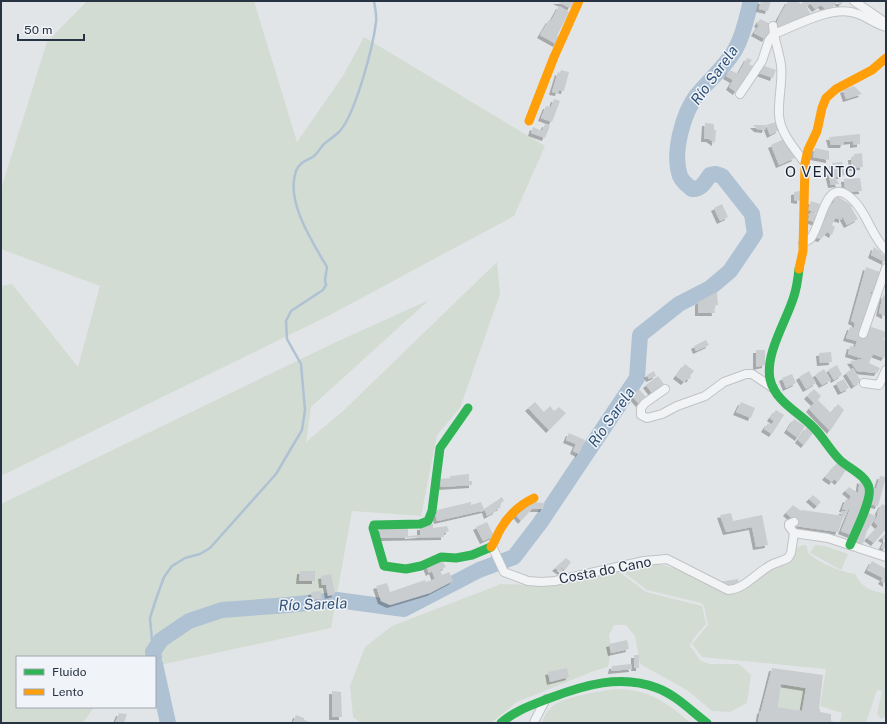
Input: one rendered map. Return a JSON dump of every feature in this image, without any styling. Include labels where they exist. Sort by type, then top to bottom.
[{"type":"street","points":[[529,121],[554,57],[580,1]]},
{"type":"street","points":[[854,1],[886,23]]},
{"type":"street","points":[[740,94],[762,61],[774,30],[821,15],[842,11],[854,13],[886,27]]},
{"type":"street","points":[[774,30],[782,77],[779,115],[785,134],[805,163]]},
{"type":"street","points":[[773,388],[770,378],[771,360],[776,340],[794,296],[803,251],[805,163],[808,150],[817,131],[822,108],[826,98],[836,89],[872,70],[886,58]]},
{"type":"street","points":[[803,243],[810,239],[829,197],[835,192],[840,192],[847,194],[857,204],[878,242],[886,250]]},
{"type":"street","points":[[863,334],[886,268]]},
{"type":"street","points":[[864,383],[879,385],[886,370]]},
{"type":"street","points":[[665,389],[645,403],[641,408],[641,415],[646,418],[662,414],[677,406],[705,396],[724,382],[746,374],[752,374],[773,388],[783,401],[814,428],[840,460],[865,480],[869,488],[868,501],[850,545]]},
{"type":"street","points":[[468,408],[440,448],[432,511],[428,521],[420,524],[374,525],[373,528],[384,566],[406,569],[421,566],[441,557],[456,558],[493,548],[502,524],[528,500],[534,498]]},
{"type":"street","name":"Costa do Cano","points":[[493,548],[504,572],[528,581],[541,582],[555,580],[644,561],[667,559],[728,590],[741,587],[772,564],[788,558],[792,548],[794,533],[789,524],[794,522]]},
{"type":"street","points":[[794,533],[828,538],[886,558]]},
{"type":"street","points":[[505,721],[522,708],[568,690],[602,681],[615,680],[642,683],[656,687],[688,707],[707,723]]},
{"type":"street","points":[[535,721],[546,699]]},
{"type":"street","points":[[522,708],[531,712],[535,721]]},
{"type":"shaded area","points":[[87,1],[254,1],[297,142],[343,76],[364,37],[545,146],[514,216],[330,315],[1,476],[1,286],[12,284],[78,367],[100,286],[1,249],[1,189],[47,42]]},
{"type":"shaded area","points":[[497,262],[500,294],[460,408],[437,435],[421,516],[352,511],[331,628],[156,666],[156,656],[16,656],[16,708],[93,708],[83,723],[1,723],[1,504],[334,343],[429,300],[311,407],[306,442],[343,411]]},
{"type":"shaded area","points":[[803,545],[807,546],[808,553],[824,564],[855,574],[864,586],[886,594],[886,716],[881,719],[877,714],[882,691],[877,690],[866,723],[840,723],[842,713],[820,706],[826,669],[702,657],[692,644],[708,625],[704,606],[701,603],[647,590],[622,571],[659,564],[683,571],[727,595],[738,591],[774,566],[792,556],[797,548]]},
{"type":"shaded area","points":[[815,545],[825,546],[848,554],[841,570],[810,553]]},
{"type":"shaded area","points":[[618,571],[646,592],[702,606],[706,624],[694,638],[690,646],[701,661],[710,664],[739,664],[751,675],[747,703],[730,712],[712,711],[687,690],[640,664],[635,636],[626,625],[614,625],[609,635],[611,649],[608,667],[594,671],[517,702],[491,723],[362,723],[353,717],[350,686],[365,647],[392,626],[501,584],[545,585]]},
{"type":"shaded area","points":[[781,684],[806,688],[802,711],[778,707]]},
{"type":"shaded area","points":[[615,689],[638,691],[656,698],[691,723],[541,723],[546,713],[559,702],[583,695]]},
{"type":"building","points":[[556,1],[574,1],[570,8]]},
{"type":"building","points":[[761,1],[771,1],[768,11],[759,9]]},
{"type":"building","points":[[788,1],[797,1],[801,4],[804,1],[843,1],[841,5],[837,2],[828,12],[821,5],[815,9],[810,3],[807,7],[812,17],[784,26],[775,27]]},
{"type":"building","points":[[559,6],[569,12],[557,36],[560,37],[556,44],[540,35],[549,20],[551,21]]},
{"type":"building","points":[[760,19],[773,25],[765,39],[754,33],[759,25],[757,24]]},
{"type":"building","points":[[747,58],[752,60],[749,64],[755,67],[747,81],[744,79],[736,92],[729,87],[733,80],[726,76],[730,70],[738,74]]},
{"type":"building","points":[[762,65],[776,70],[773,78],[759,73]]},
{"type":"building","points":[[561,70],[569,72],[564,91],[559,90],[558,93],[552,92],[558,72],[560,73]]},
{"type":"building","points":[[854,86],[862,94],[846,99],[843,90]]},
{"type":"building","points":[[554,99],[560,101],[552,122],[541,118],[546,106],[551,107]]},
{"type":"building","points":[[776,122],[779,130],[770,135],[766,125]]},
{"type":"building","points":[[705,123],[714,124],[714,130],[716,130],[715,143],[709,139],[704,139]]},
{"type":"building","points":[[545,124],[550,126],[545,138],[531,133],[533,127],[542,131]]},
{"type":"building","points":[[753,125],[766,125],[765,130],[757,129]]},
{"type":"building","points":[[860,134],[860,144],[853,145],[853,141],[844,142],[843,145],[831,145],[829,137]]},
{"type":"building","points":[[784,139],[795,158],[779,165],[771,145]]},
{"type":"building","points":[[815,148],[829,151],[829,160],[813,157]]},
{"type":"building","points":[[862,153],[863,167],[852,168],[851,157],[854,157],[854,154]]},
{"type":"building","points":[[842,162],[845,175],[835,177],[839,184],[831,185],[828,172],[834,172],[832,163]]},
{"type":"building","points":[[860,178],[862,191],[848,192],[845,188],[844,179]]},
{"type":"building","points":[[800,191],[800,201],[794,200],[794,192]]},
{"type":"building","points":[[837,196],[853,206],[851,207],[858,219],[847,225],[842,216],[842,220],[835,218],[832,225],[835,227],[832,235],[827,232],[821,239],[814,237],[823,221],[824,222],[831,204]]},
{"type":"building","points":[[811,201],[820,204],[817,213],[808,210]]},
{"type":"building","points":[[722,204],[728,217],[720,221],[714,208]]},
{"type":"building","points":[[811,212],[820,215],[817,223],[808,220]]},
{"type":"building","points":[[874,247],[881,252],[881,254],[886,256],[885,262],[871,255]]},
{"type":"building","points":[[866,267],[880,272],[874,293],[871,291],[870,294],[874,296],[869,326],[886,332],[884,340],[886,341],[886,355],[884,358],[873,354],[869,363],[880,368],[877,373],[857,371],[850,361],[864,359],[848,354],[850,346],[855,347],[857,341],[846,338],[850,327],[854,328],[855,323],[851,321]]},
{"type":"building","points":[[717,292],[718,305],[714,306],[715,313],[698,313],[698,302]]},
{"type":"building","points":[[883,295],[886,296],[885,316],[879,313]]},
{"type":"building","points":[[706,340],[709,345],[696,351],[694,346]]},
{"type":"building","points":[[756,350],[765,350],[765,365],[756,367]]},
{"type":"building","points":[[831,352],[832,362],[820,363],[819,353]]},
{"type":"building","points":[[685,364],[694,371],[689,380],[688,378],[684,382],[676,376]]},
{"type":"building","points":[[837,365],[842,375],[834,380],[828,370]]},
{"type":"building","points":[[853,368],[861,381],[854,386],[846,373]]},
{"type":"building","points":[[824,369],[831,380],[822,385],[815,375]]},
{"type":"building","points":[[654,371],[656,376],[649,379],[647,375]]},
{"type":"building","points":[[809,371],[816,383],[806,389],[799,377]]},
{"type":"building","points":[[792,374],[796,383],[786,388],[782,378]]},
{"type":"building","points":[[658,376],[664,384],[652,393],[646,385]]},
{"type":"building","points":[[844,379],[849,388],[841,392],[836,383]]},
{"type":"building","points":[[639,389],[646,397],[639,404],[632,396]]},
{"type":"building","points":[[814,389],[821,396],[818,400],[831,413],[838,404],[844,410],[830,431],[809,409],[814,403],[807,396]]},
{"type":"building","points":[[535,402],[544,412],[550,406],[554,411],[559,407],[566,413],[549,430],[528,408]]},
{"type":"building","points":[[741,402],[755,408],[751,418],[736,412]]},
{"type":"building","points":[[776,410],[784,415],[772,434],[764,429],[768,423],[771,425],[774,421],[770,418]]},
{"type":"building","points":[[794,419],[805,426],[798,438],[787,430]]},
{"type":"building","points":[[807,427],[813,433],[804,445],[798,440]]},
{"type":"building","points":[[569,433],[585,440],[579,454],[573,451],[576,444],[566,440]]},
{"type":"building","points":[[837,463],[846,470],[838,482],[834,479],[832,482],[825,477]]},
{"type":"building","points":[[469,474],[469,481],[472,481],[472,485],[441,487],[440,479],[450,478],[450,476]]},
{"type":"building","points":[[880,476],[886,477],[878,506],[869,504],[870,487],[876,489]]},
{"type":"building","points":[[860,480],[865,484],[864,503],[851,535],[841,531],[850,509],[849,508],[845,517],[841,514],[842,511],[846,510],[842,509],[846,499],[849,500],[851,496],[845,491],[849,487],[858,493]]},
{"type":"building","points":[[813,495],[821,502],[817,506],[809,499]]},
{"type":"building","points":[[502,497],[504,501],[499,504],[501,507],[487,516],[485,510],[437,521],[435,513],[437,513],[437,510],[471,502],[471,505],[481,502],[484,509]]},
{"type":"building","points":[[532,502],[545,503],[543,509],[532,509],[521,521],[516,515]]},
{"type":"building","points":[[882,504],[886,506],[886,529],[874,543],[867,538],[878,526],[874,522]]},
{"type":"building","points":[[793,505],[801,511],[844,516],[838,532],[795,526],[794,520],[786,513]]},
{"type":"building","points":[[866,512],[876,516],[867,531],[863,544],[856,542]]},
{"type":"building","points":[[731,513],[733,521],[762,515],[768,545],[756,547],[752,527],[726,532],[720,515]]},
{"type":"building","points":[[487,522],[494,536],[483,541],[476,527]]},
{"type":"building","points":[[433,524],[433,528],[447,526],[449,531],[444,533],[444,537],[381,538],[379,528],[408,528],[408,536],[420,535],[420,527]]},
{"type":"building","points":[[886,533],[886,549],[881,548],[885,540],[881,538]]},
{"type":"building","points":[[566,558],[571,562],[565,570],[561,567],[560,568],[563,570],[561,572],[555,568]]},
{"type":"building","points":[[441,559],[446,567],[440,570],[442,575],[449,572],[453,581],[430,593],[390,605],[381,601],[376,586],[387,583],[390,592],[425,580],[426,582],[435,579],[432,571],[429,573],[426,566]]},
{"type":"building","points":[[872,561],[886,569],[886,584],[881,581],[883,578],[867,570]]},
{"type":"building","points":[[300,571],[315,571],[315,581],[299,581]]},
{"type":"building","points":[[331,574],[335,594],[328,596],[326,585],[322,585],[321,576]]},
{"type":"building","points":[[738,579],[739,585],[727,587],[718,582]]},
{"type":"building","points":[[321,591],[322,599],[312,600],[311,592]]},
{"type":"building","points":[[627,640],[629,649],[611,653],[609,644]]},
{"type":"building","points":[[634,655],[639,655],[639,668],[634,668]]},
{"type":"building","points":[[631,664],[632,669],[611,671],[612,666]]},
{"type":"building","points":[[567,668],[569,677],[550,682],[548,672]]},
{"type":"building","points":[[772,668],[823,675],[819,709],[820,712],[831,714],[831,721],[837,723],[758,723]],"holes":[[[781,684],[806,688],[802,711],[778,707]]]},
{"type":"building","points":[[332,691],[341,692],[342,717],[332,717]]},
{"type":"building","points":[[119,713],[127,714],[124,723],[115,723]]},
{"type":"building","points":[[296,715],[304,718],[304,720],[313,723],[293,723]]},
{"type":"waterway","points":[[153,652],[150,618],[164,577],[172,566],[185,558],[200,554],[210,548],[276,474],[302,430],[305,410],[301,364],[287,339],[286,321],[291,311],[323,290],[326,285],[325,280],[327,267],[308,234],[297,208],[294,195],[296,171],[299,166],[314,156],[324,144],[340,131],[352,109],[368,62],[374,33],[376,22],[374,1]]},
{"type":"waterway","name":"Río Sarela","points":[[154,656],[153,652],[161,640],[189,621],[222,610],[337,600],[404,609],[479,570],[514,557],[540,523],[637,378],[640,335],[679,304],[710,288],[730,271],[755,234],[752,214],[722,176],[716,174],[710,175],[700,187],[692,189],[680,176],[677,156],[680,134],[687,112],[697,95],[723,66],[739,43],[751,1]]},
{"type":"waterway","name":"Río Sarela","points":[[156,669],[168,723]]},
{"type":"traffic: fast","points":[[799,269],[794,296],[771,358],[769,369],[770,379],[782,401],[814,428],[837,457],[861,476],[868,484],[868,501],[850,545]]},
{"type":"traffic: fast","points":[[468,408],[440,448],[432,511],[428,521],[420,524],[374,525],[373,528],[384,566],[406,569],[421,566],[441,557],[456,558],[472,555],[491,547]]},
{"type":"traffic: fast","points":[[501,723],[524,708],[563,693],[589,685],[616,682],[643,684],[664,691],[677,699],[707,723]]},
{"type":"traffic: slow","points":[[529,121],[554,57],[579,1]]},
{"type":"traffic: slow","points":[[799,269],[803,251],[805,163],[808,150],[817,131],[822,108],[826,98],[836,89],[872,70],[886,58]]},
{"type":"traffic: slow","points":[[491,547],[500,530],[510,516],[523,504],[534,498]]},
{"type":"district","name":"O VENTO","points":[[821,171]]}]
